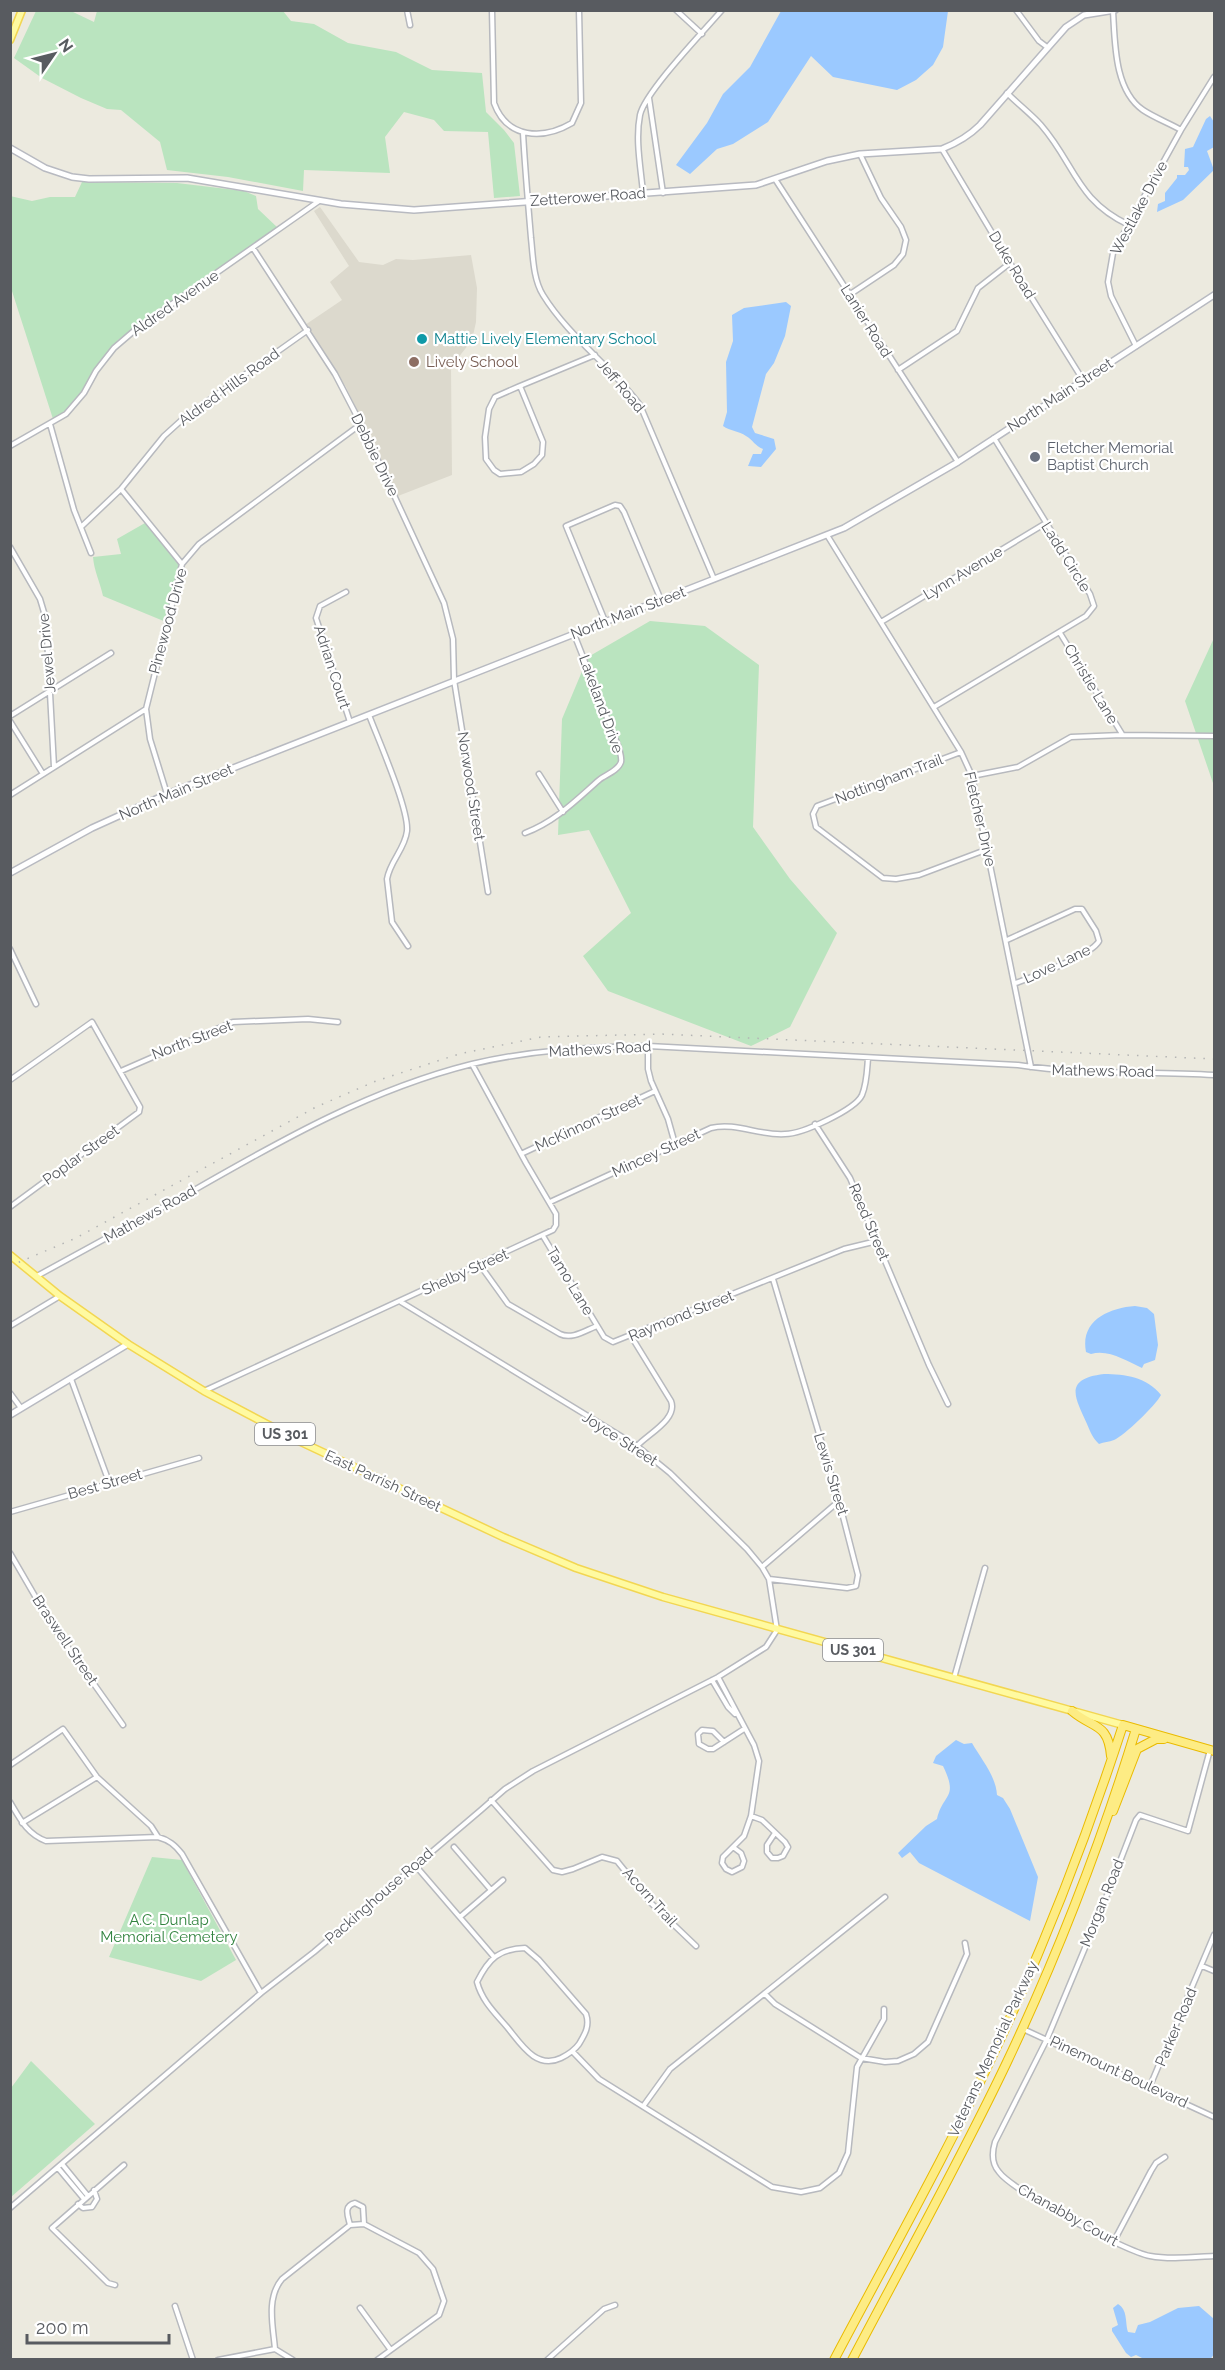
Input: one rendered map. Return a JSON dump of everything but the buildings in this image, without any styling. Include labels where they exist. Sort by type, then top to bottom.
[{"type":"highway","points":[[1072,1711],[1105,1732],[1110,1742],[1112,1760]]},
{"type":"highway","name":"US 301","points":[[1123,1725],[1212,1750]]},
{"type":"highway","name":"Veterans Memorial Parkway","points":[[834,2360],[958,2126],[999,2043],[1072,1874],[1123,1725]]},
{"type":"highway","name":"Veterans Memorial Parkway","points":[[852,2360],[958,2158],[1022,2029],[1098,1845],[1136,1729]]},
{"type":"highway","points":[[1098,1845],[1137,1749],[1156,1739],[1168,1738]]},
{"type":"main road","points":[[10,40],[22,10]]},
{"type":"main road","name":"East Parrish Street","points":[[10,1255],[60,1296],[128,1344],[256,1420],[501,1536],[584,1571],[777,1630]]},
{"type":"main road","name":"US 301","points":[[777,1630],[1123,1725]]},
{"type":"street","points":[[407,10],[410,25]]},
{"type":"street","points":[[492,10],[494,103],[498,115],[523,133],[549,134],[572,123],[578,115],[581,103],[579,10]]},
{"type":"street","points":[[676,10],[702,34]]},
{"type":"street","points":[[643,194],[638,130],[640,114],[649,97],[722,10]]},
{"type":"street","points":[[1016,10],[1039,41],[1047,46]]},
{"type":"street","points":[[1114,10],[1115,48],[1125,86],[1132,99],[1143,110],[1181,130]]},
{"type":"street","name":"Zetterower Road","points":[[10,148],[45,168],[72,177],[89,179],[187,178],[319,200],[414,210],[663,193],[756,184],[827,161],[860,154],[942,149],[958,142],[975,130],[1061,31],[1077,18],[1091,13],[1114,10]]},
{"type":"street","name":"Westlake Drive","points":[[1136,346],[1111,296],[1108,282],[1113,253],[1181,130],[1215,76]]},
{"type":"street","points":[[1007,93],[1042,126],[1079,184],[1097,206],[1108,215],[1129,225]]},
{"type":"street","points":[[649,97],[663,193]]},
{"type":"street","name":"Jeff Road","points":[[523,133],[527,201],[536,276],[541,291],[555,311],[633,395],[648,420],[714,579]]},
{"type":"street","name":"Duke Road","points":[[942,149],[1083,380]]},
{"type":"street","points":[[849,295],[894,264],[903,254],[906,240],[902,227],[881,198],[860,154]]},
{"type":"street","name":"Lanier Road","points":[[775,179],[958,462]]},
{"type":"street","name":"Aldred Avenue","points":[[10,446],[66,414],[114,348],[135,330],[319,200]]},
{"type":"street","name":"Debbie Drive","points":[[253,248],[308,330],[335,374],[361,424],[444,603],[453,639],[454,680]]},
{"type":"street","points":[[898,370],[957,331],[978,288],[1010,263]]},
{"type":"street","name":"North Main Street","points":[[11,870],[92,828],[167,794],[827,535],[894,501],[958,462],[1215,295]]},
{"type":"street","name":"Aldred Hills Road","points":[[81,527],[121,489],[164,436],[185,417],[308,330]]},
{"type":"street","points":[[520,386],[543,442],[542,455],[534,464],[521,472],[500,474],[486,459],[485,437],[489,410],[495,397],[520,386],[595,354]]},
{"type":"street","points":[[50,424],[69,492],[90,553]]},
{"type":"street","name":"Pinewood Drive","points":[[167,794],[150,739],[146,710],[182,564],[200,544],[361,424]]},
{"type":"street","name":"Ladd Circle","points":[[934,707],[1060,633],[1086,616],[1094,606],[1090,594],[994,438]]},
{"type":"street","points":[[121,489],[182,564]]},
{"type":"street","points":[[605,621],[567,534],[566,526],[615,505],[620,506],[624,512],[661,600]]},
{"type":"street","name":"Lynn Avenue","points":[[881,622],[1046,523]]},
{"type":"street","name":"Fletcher Drive","points":[[827,535],[934,707],[961,752],[972,776],[1016,983],[1031,1067]]},
{"type":"street","name":"Jewel Drive","points":[[10,547],[42,605],[46,620],[54,767]]},
{"type":"street","name":"Adrian Court","points":[[346,592],[320,606],[316,618],[350,722]]},
{"type":"street","name":"Christie Lane","points":[[1060,633],[1122,735]]},
{"type":"street","name":"Lakeland Drive","points":[[525,833],[545,826],[598,780],[618,768],[621,762],[619,748],[574,634]]},
{"type":"street","points":[[10,716],[111,653]]},
{"type":"street","name":"Norwood Street","points":[[454,680],[488,892]]},
{"type":"street","points":[[10,795],[146,710]]},
{"type":"street","points":[[369,715],[407,818],[406,839],[401,852],[388,872],[387,879],[392,922],[408,946]]},
{"type":"street","points":[[10,721],[43,774]]},
{"type":"street","points":[[972,776],[1018,767],[1071,737],[1215,736]]},
{"type":"street","name":"Nottingham Trail","points":[[961,752],[817,806],[813,814],[816,827],[882,878],[896,879],[919,875],[988,849]]},
{"type":"street","points":[[539,774],[563,812]]},
{"type":"street","name":"Love Lane","points":[[1007,940],[1075,909],[1082,909],[1096,931],[1099,941],[1084,954],[1016,983]]},
{"type":"street","points":[[10,949],[36,1004]]},
{"type":"street","name":"North Street","points":[[121,1071],[233,1022],[308,1019],[338,1022]]},
{"type":"street","points":[[10,1080],[92,1022],[121,1071]]},
{"type":"street","points":[[648,1046],[648,1069],[675,1144]]},
{"type":"street","name":"Mathews Road","points":[[37,1276],[329,1116],[409,1083],[472,1064],[549,1051],[648,1046],[1031,1067],[1073,1072],[1136,1071],[1215,1075]]},
{"type":"street","name":"Mincey Street","points":[[550,1202],[719,1126],[784,1135],[846,1110],[859,1100],[866,1083],[868,1058]]},
{"type":"street","points":[[472,1064],[556,1214],[556,1225],[553,1230],[543,1236]]},
{"type":"street","name":"Poplar Street","points":[[10,1207],[139,1112],[137,1098],[121,1071]]},
{"type":"street","name":"McKinnon Street","points":[[521,1154],[655,1091]]},
{"type":"street","name":"Reed Street","points":[[815,1124],[850,1178],[929,1365],[948,1404]]},
{"type":"street","name":"Shelby Street","points":[[204,1391],[543,1236]]},
{"type":"street","name":"Tamo Lane","points":[[543,1236],[597,1326]]},
{"type":"street","name":"Raymond Street","points":[[597,1326],[610,1342],[617,1342],[844,1249],[877,1241]]},
{"type":"street","points":[[480,1265],[508,1305],[560,1334],[566,1337],[597,1326]]},
{"type":"street","name":"Lewis Street","points":[[769,1579],[847,1588],[856,1586],[858,1575],[839,1501],[773,1279]]},
{"type":"street","points":[[10,1326],[60,1296]]},
{"type":"street","name":"Joyce Street","points":[[401,1302],[637,1446],[670,1473],[747,1549],[762,1567],[769,1579],[777,1630]]},
{"type":"street","points":[[631,1336],[674,1409],[670,1417],[637,1446]]},
{"type":"street","points":[[10,1415],[128,1344]]},
{"type":"street","points":[[71,1378],[109,1482]]},
{"type":"street","points":[[10,1393],[21,1408]]},
{"type":"street","name":"Best Street","points":[[10,1512],[199,1458]]},
{"type":"street","points":[[762,1567],[839,1501]]},
{"type":"street","name":"Braswell Street","points":[[10,1553],[50,1622],[123,1725]]},
{"type":"street","points":[[954,1678],[985,1568]]},
{"type":"street","name":"Packinghouse Road","points":[[10,2208],[261,1993],[314,1952],[490,1800],[533,1771],[718,1677],[766,1647],[777,1630]]},
{"type":"street","points":[[718,1677],[759,1761],[751,1816],[744,1836],[723,1857],[722,1863],[732,1872],[742,1867],[744,1861],[741,1853],[734,1847]]},
{"type":"street","points":[[712,1680],[728,1707],[738,1717]]},
{"type":"street","points":[[10,1765],[63,1729],[97,1777],[151,1826],[158,1837]]},
{"type":"street","points":[[724,1742],[713,1731],[702,1730],[698,1734],[699,1744],[704,1748],[713,1749],[724,1742],[744,1729]]},
{"type":"street","name":"Morgan Road","points":[[1047,2039],[1136,1820],[1140,1815],[1188,1831],[1212,1750]]},
{"type":"street","points":[[22,1823],[97,1777]]},
{"type":"street","name":"Acorn Trail","points":[[490,1800],[553,1870],[562,1872],[602,1857],[617,1861],[651,1903],[696,1946]]},
{"type":"street","points":[[10,1802],[22,1823],[32,1834],[46,1841],[158,1837],[168,1839],[182,1854],[261,1993]]},
{"type":"street","points":[[751,1816],[762,1820],[781,1836],[788,1846],[783,1856],[778,1858],[772,1857],[767,1852],[767,1845],[775,1833]]},
{"type":"street","points":[[454,1847],[491,1890]]},
{"type":"street","points":[[416,1865],[494,1957]]},
{"type":"street","points":[[460,1917],[503,1880]]},
{"type":"street","points":[[644,2105],[670,2069],[885,1897]]},
{"type":"street","name":"Parker Road","points":[[1150,2086],[1215,1935]]},
{"type":"street","points":[[765,1994],[775,2004],[861,2058],[885,2062],[898,2061],[914,2055],[923,2047],[934,2030],[967,1954],[965,1944]]},
{"type":"street","points":[[525,1948],[539,1960],[586,2014],[588,2021],[586,2033],[573,2052],[559,2060],[547,2062],[534,2058],[481,1997],[477,1982],[482,1971],[494,1957],[508,1949],[525,1948]]},
{"type":"street","points":[[1202,1966],[1215,1971]]},
{"type":"street","points":[[573,2052],[599,2079],[772,2187],[801,2192],[820,2188],[839,2173],[848,2153],[856,2075],[861,2058],[884,2019],[884,2009]]},
{"type":"street","name":"Pinemount Boulevard","points":[[1022,2029],[1215,2116]]},
{"type":"street","name":"Chanabby Court","points":[[1047,2039],[995,2142],[992,2156],[999,2173],[1015,2186],[1114,2241],[1149,2256],[1168,2258],[1215,2256]]},
{"type":"street","points":[[1114,2241],[1150,2171],[1165,2157]]},
{"type":"street","points":[[62,2164],[86,2197]]},
{"type":"street","points":[[115,2285],[108,2283],[52,2228],[124,2165]]},
{"type":"street","points":[[58,2168],[86,2197]]},
{"type":"street","points":[[78,2204],[86,2208],[93,2207],[98,2199],[94,2190]]},
{"type":"street","points":[[350,2225],[347,2210],[355,2203],[363,2207],[364,2224]]},
{"type":"street","points":[[275,2349],[272,2308],[274,2288],[282,2279],[350,2225],[364,2224],[409,2247],[427,2261],[437,2278],[444,2301],[439,2315],[377,2360]]},
{"type":"street","points":[[547,2360],[604,2309],[615,2305]]},
{"type":"street","points":[[175,2306],[193,2360]]},
{"type":"street","points":[[360,2308],[390,2349]]},
{"type":"street","points":[[218,2360],[275,2349],[293,2360]]},
{"type":"shaded area","points":[[320,207],[359,262],[383,265],[396,259],[413,260],[471,255],[477,288],[476,322],[472,340],[451,367],[452,475],[398,496],[346,387],[305,325],[342,300],[330,282],[349,266],[314,211]]},
{"type":"green space","points":[[36,11],[71,11],[94,22],[97,11],[283,11],[291,21],[314,24],[348,43],[396,52],[432,70],[482,73],[486,112],[514,143],[520,196],[494,198],[488,132],[444,131],[434,120],[404,112],[385,137],[390,173],[304,170],[303,191],[228,177],[167,170],[160,142],[121,110],[107,109],[81,98],[42,78],[14,58]]},
{"type":"green space","points":[[82,182],[177,183],[244,191],[256,196],[258,209],[278,228],[118,340],[73,404],[53,419],[11,288],[10,196],[32,201],[50,197],[75,197]]},
{"type":"green space","points":[[145,523],[181,564],[166,622],[103,596],[95,567],[93,557],[121,554],[117,539]]},
{"type":"green space","points":[[650,621],[705,626],[759,665],[753,827],[790,879],[837,933],[790,1027],[751,1046],[608,991],[583,956],[631,913],[589,830],[558,835],[562,719],[588,657]]},
{"type":"green space","points":[[1214,638],[1214,786],[1185,701]]},
{"type":"green space","name":"A.C. Dunlap Memorial Cemetery","points":[[152,1857],[182,1860],[236,1960],[201,1981],[109,1957]]},
{"type":"green space","points":[[31,2061],[95,2124],[11,2197],[11,2088]]},
{"type":"water","points":[[781,11],[948,11],[943,47],[933,65],[916,80],[897,90],[833,77],[811,56],[768,122],[733,144],[717,149],[690,174],[676,165],[707,123],[723,94],[750,67]]},
{"type":"water","points":[[1210,116],[1214,122],[1214,147],[1207,151],[1214,170],[1183,200],[1157,212],[1158,204],[1165,201],[1165,193],[1177,175],[1185,175],[1189,170],[1188,167],[1184,167],[1185,149],[1193,147],[1206,119]]},
{"type":"water","points":[[786,302],[791,306],[785,336],[774,363],[766,374],[752,427],[755,433],[774,439],[776,449],[761,467],[748,466],[753,454],[761,454],[763,449],[743,434],[723,426],[727,412],[726,362],[733,341],[732,315],[744,308]]},
{"type":"water","points":[[1135,1306],[1147,1308],[1154,1314],[1158,1345],[1155,1360],[1144,1364],[1142,1368],[1111,1354],[1086,1352],[1087,1332],[1098,1318],[1115,1310]]},
{"type":"water","points":[[1104,1374],[1142,1380],[1161,1395],[1147,1413],[1125,1433],[1114,1440],[1099,1444],[1092,1435],[1076,1398],[1076,1391],[1077,1385],[1082,1380]]},
{"type":"water","points":[[956,1740],[964,1744],[972,1743],[988,1768],[997,1795],[1003,1798],[1010,1809],[1038,1877],[1030,1921],[919,1863],[910,1852],[902,1858],[898,1853],[926,1826],[937,1819],[950,1785],[943,1766],[933,1763],[936,1756]]},
{"type":"water","points":[[1118,2304],[1125,2313],[1128,2332],[1135,2333],[1138,2325],[1150,2322],[1178,2308],[1199,2306],[1214,2319],[1214,2354],[1210,2360],[1144,2359],[1136,2355],[1131,2357],[1112,2331],[1112,2328],[1118,2325],[1113,2308]]},
{"type":"railway","points":[[10,1266],[76,1238],[316,1107],[376,1081],[459,1054],[541,1037],[661,1034],[1214,1059]]},
{"type":"place","name":"Mattie Lively Elementary School","points":[[422,339]]},
{"type":"place","name":"Lively School","points":[[414,362]]},
{"type":"place","name":"Fletcher Memorial Baptist Church","points":[[1035,457]]}]
